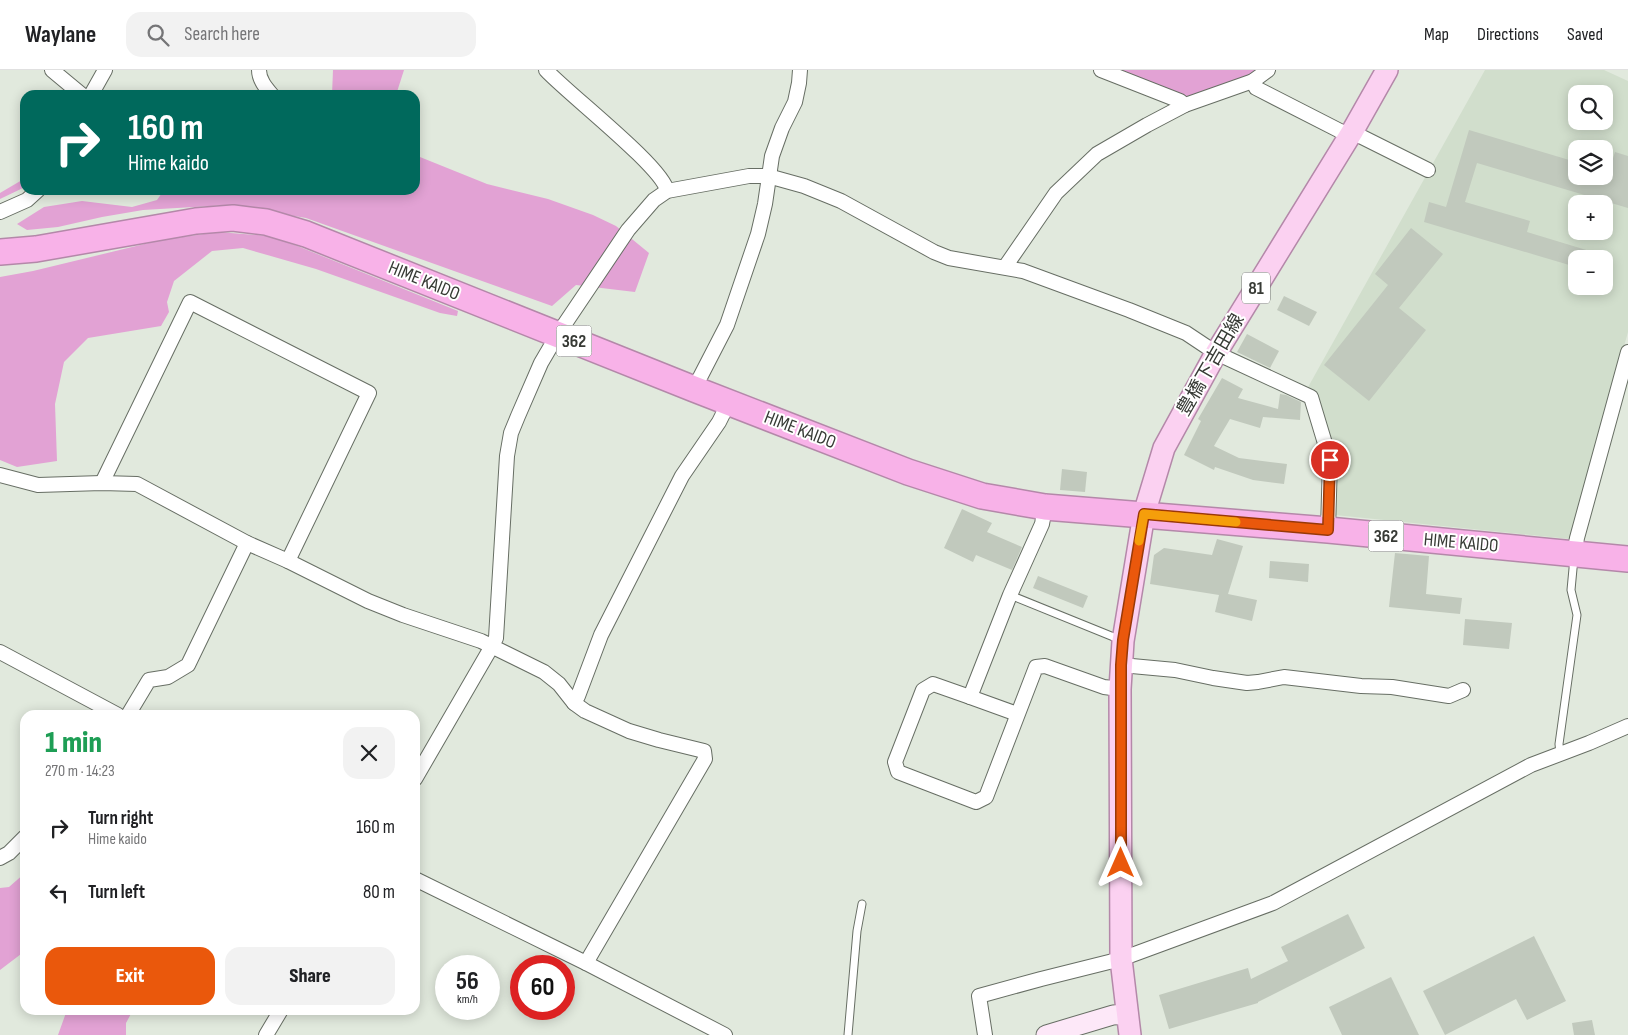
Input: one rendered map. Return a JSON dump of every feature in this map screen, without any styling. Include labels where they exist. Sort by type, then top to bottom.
[{"type":"highway","name":"HIME KAIDO","points":[[0,252],[36,248],[196,220],[233,218],[266,222],[306,234],[908,472],[982,496],[1046,507],[1328,530],[1628,559]]},
{"type":"main road","name":"豊橋下吉田線","points":[[1130,1035],[1121,959],[1120,689],[1123,640],[1144,514],[1164,448],[1216,353],[1351,134],[1387,70]]},
{"type":"street","points":[[52,70],[76,90]]},
{"type":"street","points":[[85,90],[105,70]]},
{"type":"street","points":[[259,70],[258,74],[268,90]]},
{"type":"street","points":[[546,70],[658,174],[667,191]]},
{"type":"street","points":[[694,389],[727,325],[758,234],[765,204],[772,156],[782,128],[795,102],[800,70]]},
{"type":"street","points":[[1101,70],[1180,101],[1185,105]]},
{"type":"street","points":[[1005,267],[1056,193],[1097,154],[1185,105],[1253,81],[1268,70]]},
{"type":"street","points":[[1253,81],[1256,88],[1428,170]]},
{"type":"street","points":[[420,770],[496,638],[507,456],[512,433],[541,364],[558,334],[628,230],[654,200],[667,191],[749,176],[768,176],[804,186],[841,201],[934,252],[949,258],[1023,271],[1129,310],[1186,334],[1216,353],[1312,397],[1330,460],[1328,530]]},
{"type":"street","points":[[0,212],[27,200],[32,195]]},
{"type":"street","points":[[102,483],[190,302],[369,393],[288,561]]},
{"type":"street","points":[[1574,554],[1628,352]]},
{"type":"street","points":[[574,703],[601,635],[682,476],[720,422],[729,402]]},
{"type":"street","points":[[0,475],[38,485],[137,484],[247,543],[368,601],[403,616],[482,641],[544,672],[559,684],[574,703],[585,711],[629,730],[659,740],[704,751],[705,759],[586,963]]},
{"type":"street","points":[[970,697],[1010,595],[1042,524],[1046,507]]},
{"type":"street","points":[[131,710],[150,680],[168,676],[188,666],[247,543]]},
{"type":"street","points":[[0,652],[109,710]]},
{"type":"street","points":[[1121,665],[1175,670],[1247,683],[1284,676],[1361,686],[1392,687],[1449,696],[1463,690]]},
{"type":"street","points":[[1017,714],[933,684],[923,690],[895,762],[898,772],[976,802],[986,797],[1036,668],[1046,666],[1104,688],[1120,689]]},
{"type":"street","points":[[985,1035],[979,996],[1121,959],[1273,903],[1531,765],[1628,726]]},
{"type":"street","points":[[0,858],[9,853],[20,842]]},
{"type":"street","points":[[420,881],[586,963],[726,1035]]},
{"type":"street","points":[[1046,1035],[1113,1015],[1128,1014]]},
{"type":"street","points":[[266,1035],[278,1015]]},
{"type":"lane","points":[[1560,753],[1560,734],[1577,615],[1571,590],[1574,554]]},
{"type":"lane","points":[[1010,595],[1123,640]]},
{"type":"lane","points":[[848,1035],[857,931],[862,904]]},
{"type":"shaded area","points":[[333,70],[404,70],[398,90],[332,90]]},
{"type":"shaded area","points":[[1114,70],[1261,70],[1247,80],[1188,100]]},
{"type":"shaded area","points":[[1485,70],[1604,70],[1628,81],[1628,332],[1570,539],[1335,515],[1337,462],[1318,394],[1307,389]]},
{"type":"shaded area","points":[[420,157],[487,184],[548,199],[593,215],[616,226],[649,253],[635,292],[576,285],[552,306],[306,218],[228,205],[143,210],[58,227],[27,230],[17,224],[44,207],[82,201],[132,207],[157,200],[160,195],[420,195]]},
{"type":"shaded area","points":[[20,181],[20,189],[0,199],[0,193]]},
{"type":"shaded area","points":[[218,232],[269,236],[458,311],[457,316],[440,313],[316,269],[243,248],[212,251],[174,281],[167,302],[169,312],[161,326],[88,338],[64,362],[55,404],[57,461],[17,467],[0,460],[0,277],[33,271],[161,240]]},
{"type":"shaded area","points":[[20,877],[20,955],[0,970],[0,888],[9,887]]},
{"type":"shaded area","points":[[65,1015],[130,1015],[126,1023],[126,1035],[58,1035]]},
{"type":"building","points":[[1469,130],[1568,160],[1568,185],[1613,185],[1613,158],[1615,152],[1628,156],[1628,208],[1613,204],[1613,195],[1584,195],[1477,163],[1465,202],[1530,221],[1527,232],[1586,250],[1568,250],[1568,265],[1424,222],[1429,202],[1446,207]]},
{"type":"building","points":[[1411,228],[1443,254],[1399,308],[1426,330],[1369,401],[1324,365],[1388,285],[1375,274]]},
{"type":"building","points":[[1284,296],[1317,312],[1309,326],[1277,310]]},
{"type":"building","points":[[1247,334],[1279,351],[1270,368],[1237,352]]},
{"type":"building","points":[[1222,378],[1243,389],[1238,398],[1278,409],[1280,394],[1301,402],[1300,420],[1263,417],[1260,428],[1230,419],[1214,446],[1239,458],[1287,464],[1284,484],[1253,480],[1215,467],[1214,470],[1184,455],[1201,421],[1198,419]]},
{"type":"building","points":[[1062,469],[1087,472],[1085,492],[1060,490]]},
{"type":"building","points":[[962,509],[992,523],[987,532],[1022,547],[1012,570],[976,555],[973,562],[944,548]]},
{"type":"building","points":[[1217,539],[1243,546],[1228,594],[1257,600],[1252,621],[1215,612],[1219,595],[1150,584],[1154,555],[1164,548],[1212,555]]},
{"type":"building","points":[[1395,553],[1429,556],[1426,594],[1462,598],[1460,614],[1389,607]]},
{"type":"building","points":[[1270,561],[1309,564],[1308,582],[1269,578]]},
{"type":"building","points":[[1038,576],[1088,596],[1083,608],[1033,588]]},
{"type":"building","points":[[1465,619],[1512,623],[1509,649],[1463,645]]},
{"type":"building","points":[[1348,914],[1365,948],[1258,1003],[1169,1029],[1159,995],[1248,968],[1251,979],[1288,961],[1281,947]]},
{"type":"building","points":[[1534,936],[1566,1001],[1527,1020],[1516,999],[1445,1035],[1423,991]]},
{"type":"building","points":[[1391,977],[1419,1035],[1342,1035],[1329,1007]]},
{"type":"building","points":[[1592,1020],[1595,1035],[1574,1035],[1572,1023]]},
{"type":"slow traffic","points":[[1139,541],[1144,514],[1236,522]]},
{"type":"route","points":[[1121,863],[1121,665],[1123,640],[1144,514],[1328,530],[1330,460]]}]
